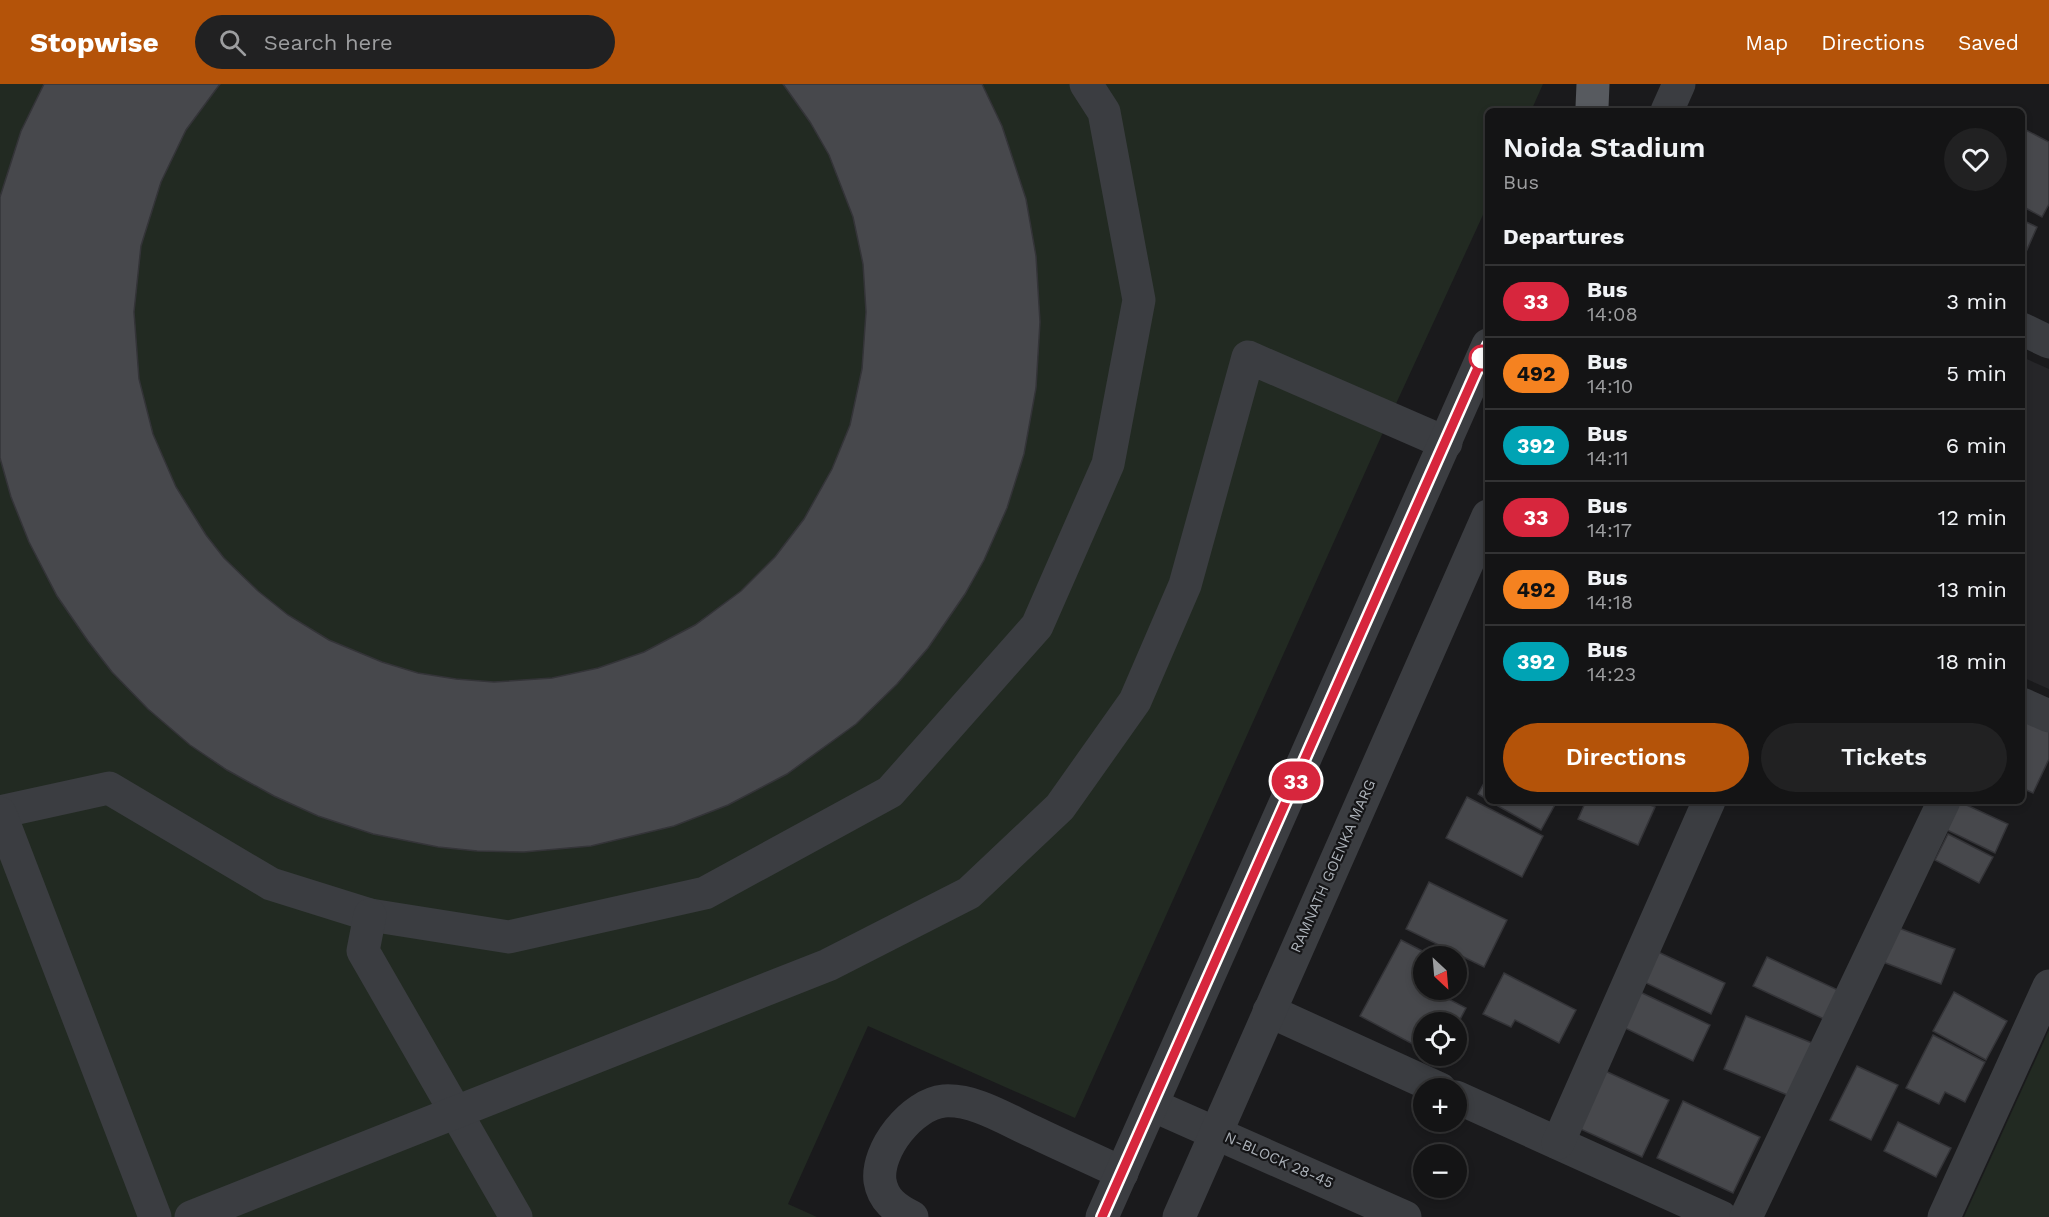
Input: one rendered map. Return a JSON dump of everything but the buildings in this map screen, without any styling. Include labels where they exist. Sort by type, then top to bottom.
[{"type":"street","points":[[155,1217],[0,813],[109,788],[271,884],[370,915],[509,937],[705,893],[890,792],[1037,626],[1108,464],[1139,300],[1104,112],[1086,84]]},
{"type":"street","points":[[1668,108],[1679,84]]},
{"type":"street","points":[[2025,330],[2049,342]]},
{"type":"street","points":[[1102,1217],[1485,352]]},
{"type":"street","points":[[191,1217],[828,965],[969,893],[1060,807],[1135,701],[1185,585],[1248,357],[1446,443]]},
{"type":"street","name":"RAMNATH GOENKA MARG","points":[[1179,1217],[1485,523]]},
{"type":"street","points":[[2025,705],[2049,716]]},
{"type":"street","points":[[1558,1143],[1708,804]]},
{"type":"street","points":[[1746,1217],[1943,804]]},
{"type":"street","points":[[370,915],[363,951],[512,1216]]},
{"type":"street","points":[[1944,1217],[2049,987]]},
{"type":"street","points":[[1269,1011],[1416,1078]]},
{"type":"street","points":[[912,1217],[896,1209],[885,1196],[880,1180],[881,1164],[897,1132],[911,1116],[926,1106],[944,1101],[977,1106],[1122,1173]]},
{"type":"street","points":[[1467,1101],[1721,1217]]},
{"type":"street","name":"N-BLOCK 28-45","points":[[1152,1105],[1216,1132],[1388,1213]]},
{"type":"shaded area","points":[[0,84],[1543,84],[1532,108],[1485,108],[1485,211],[1075,1118],[868,1026],[788,1204],[817,1217],[0,1217]]},
{"type":"shaded area","points":[[2025,358],[2049,369],[2049,689],[2025,678]]},
{"type":"shaded area","points":[[2049,1030],[2049,1217],[1964,1217]]},
{"type":"bus line","name":"33","points":[[1102,1217],[1485,352]]}]
